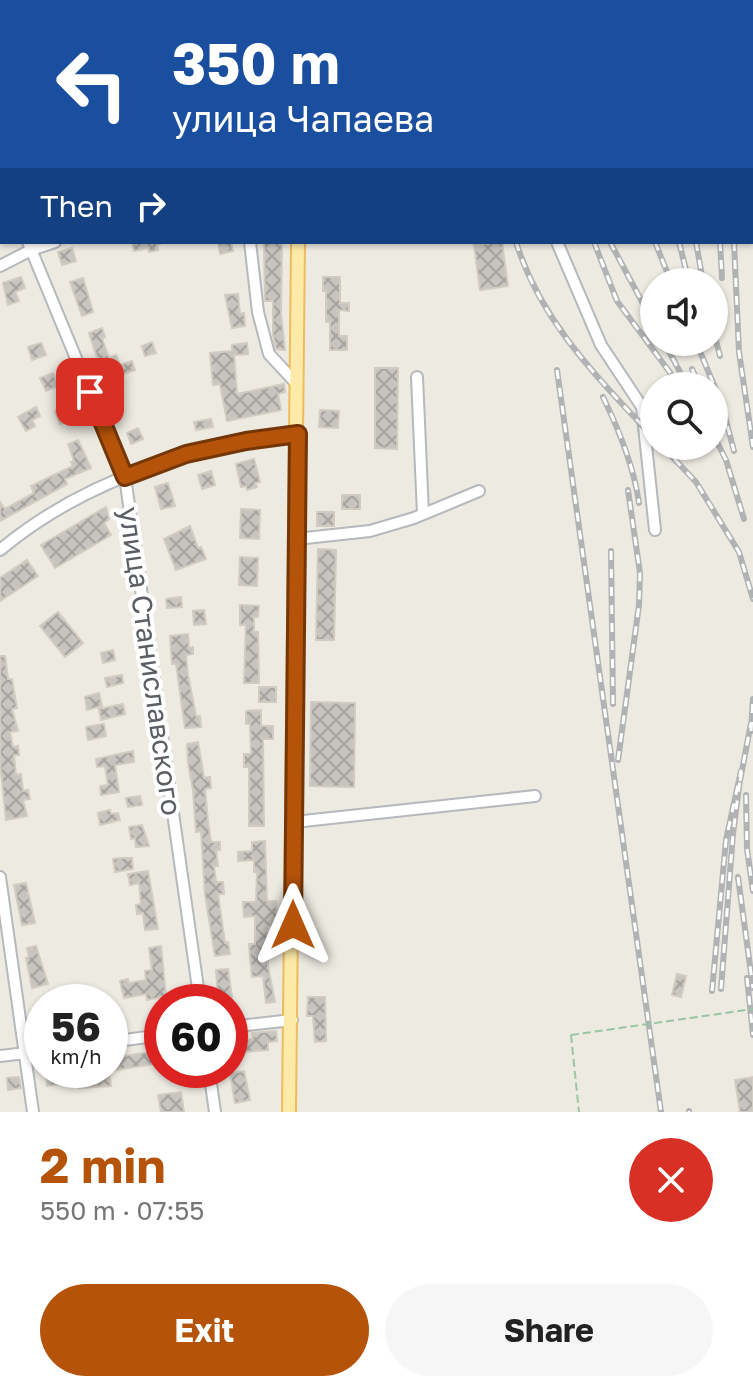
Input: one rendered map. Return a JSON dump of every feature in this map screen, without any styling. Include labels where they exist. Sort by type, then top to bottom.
[{"type":"main road","points":[[289,1112],[298,244]]},
{"type":"street","points":[[250,244],[258,312],[269,354],[295,382]]},
{"type":"street","points":[[558,244],[601,345],[642,407],[655,530]]},
{"type":"street","points":[[0,266],[31,245]]},
{"type":"street","name":"улица Станиславского","points":[[31,245],[125,477],[197,984]]},
{"type":"street","points":[[417,377],[423,514]]},
{"type":"street","points":[[0,550],[19,534],[72,501],[125,477],[186,454],[298,434]]},
{"type":"street","points":[[296,539],[370,531],[479,491]]},
{"type":"street","points":[[294,822],[535,796]]},
{"type":"street","points":[[0,877],[24,1039]]},
{"type":"street","points":[[248,1025],[292,1020]]},
{"type":"street","points":[[0,1056],[24,1053]]},
{"type":"street","points":[[30,1088],[33,1112]]},
{"type":"street","points":[[212,1088],[215,1112]]},
{"type":"path","points":[[579,1112],[571,1035],[753,1009]]},
{"type":"building","points":[[132,244],[160,244],[157,245],[158,250],[149,252],[148,248],[134,251]]},
{"type":"building","points":[[218,244],[231,244],[233,251],[220,254]]},
{"type":"building","points":[[264,244],[282,244],[281,314],[285,350],[276,349],[273,301],[265,301]]},
{"type":"building","points":[[502,244],[508,286],[480,290],[474,245]]},
{"type":"building","points":[[72,248],[76,261],[62,265],[58,252]]},
{"type":"building","points":[[21,277],[25,288],[15,292],[19,301],[8,305],[3,283]]},
{"type":"building","points":[[323,277],[340,277],[340,303],[349,303],[349,311],[339,310],[339,336],[347,336],[347,350],[330,350],[330,322],[326,322]]},
{"type":"building","points":[[83,278],[93,312],[82,316],[70,282]]},
{"type":"building","points":[[238,294],[245,326],[232,328],[225,295]]},
{"type":"building","points":[[102,328],[109,358],[116,355],[120,365],[132,361],[135,370],[108,379],[104,366],[100,367],[89,333]]},
{"type":"building","points":[[152,342],[156,353],[145,356],[142,346]]},
{"type":"building","points":[[41,343],[46,355],[32,360],[28,347]]},
{"type":"building","points":[[247,343],[248,354],[234,355],[237,394],[284,384],[285,392],[278,394],[281,410],[227,421],[220,384],[213,385],[210,353],[232,351],[232,345]]},
{"type":"building","points":[[375,368],[398,368],[397,449],[375,448]]},
{"type":"building","points":[[53,373],[58,386],[46,391],[40,378]]},
{"type":"building","points":[[36,407],[40,416],[32,420],[35,426],[26,431],[18,417]]},
{"type":"building","points":[[66,407],[71,420],[60,424],[55,411]]},
{"type":"building","points":[[320,410],[339,411],[338,428],[319,427]]},
{"type":"building","points":[[211,419],[213,427],[196,430],[194,422]]},
{"type":"building","points":[[138,428],[143,439],[131,444],[127,433]]},
{"type":"building","points":[[78,440],[91,468],[65,479],[67,484],[0,521],[0,502],[5,509],[34,493],[31,486],[73,466],[68,444]]},
{"type":"building","points":[[254,459],[260,482],[255,483],[257,487],[247,490],[246,486],[241,487],[236,464]]},
{"type":"building","points":[[211,471],[215,485],[202,489],[198,475]]},
{"type":"building","points":[[168,483],[175,506],[161,509],[155,487]]},
{"type":"building","points":[[342,495],[360,495],[360,509],[342,509]]},
{"type":"building","points":[[106,507],[109,519],[104,523],[111,535],[55,568],[41,545]]},
{"type":"building","points":[[241,509],[260,510],[259,539],[240,538]]},
{"type":"building","points":[[317,512],[334,512],[334,526],[317,526]]},
{"type":"building","points":[[190,526],[206,559],[176,570],[164,539]]},
{"type":"building","points":[[318,549],[336,550],[334,640],[316,640]]},
{"type":"building","points":[[240,557],[258,558],[257,586],[239,585]]},
{"type":"building","points":[[27,560],[38,576],[0,601],[0,578]]},
{"type":"building","points":[[181,597],[182,607],[167,608],[166,599]]},
{"type":"building","points":[[240,605],[259,606],[258,617],[254,617],[254,632],[258,632],[259,683],[244,683],[246,625],[240,625]]},
{"type":"building","points":[[204,610],[206,624],[194,625],[193,611]]},
{"type":"building","points":[[58,612],[83,643],[65,657],[40,626]]},
{"type":"building","points":[[188,634],[189,648],[193,647],[193,654],[186,655],[188,675],[201,727],[185,728],[176,664],[172,664],[170,636]]},
{"type":"building","points":[[113,650],[115,660],[103,663],[101,653]]},
{"type":"building","points":[[0,656],[5,656],[17,708],[12,709],[18,731],[10,732],[13,747],[18,746],[19,755],[14,755],[16,775],[21,774],[23,791],[28,790],[30,799],[23,800],[27,816],[6,820],[0,762]]},
{"type":"building","points":[[122,675],[123,683],[107,687],[105,678]]},
{"type":"building","points":[[259,687],[276,687],[276,702],[259,702]]},
{"type":"building","points":[[99,693],[102,706],[87,710],[85,697]]},
{"type":"building","points":[[311,702],[355,703],[354,787],[310,786]]},
{"type":"building","points":[[123,704],[125,714],[101,720],[99,709]]},
{"type":"building","points":[[261,710],[261,726],[273,726],[273,739],[263,739],[264,826],[249,826],[249,767],[244,767],[244,754],[251,754],[250,724],[246,724],[246,711]]},
{"type":"building","points":[[104,724],[106,736],[88,740],[86,727]]},
{"type":"building","points":[[198,742],[204,778],[210,777],[211,788],[205,789],[211,842],[220,842],[220,850],[216,850],[218,866],[214,866],[216,882],[223,882],[224,894],[218,894],[225,943],[228,942],[230,954],[215,956],[205,895],[201,831],[196,832],[188,763],[187,744]]},
{"type":"building","points":[[133,751],[134,762],[115,765],[119,792],[101,795],[100,786],[108,785],[105,766],[97,767],[96,759]]},
{"type":"building","points":[[140,796],[142,805],[128,807],[126,798]]},
{"type":"building","points":[[110,810],[111,814],[118,813],[120,820],[100,825],[98,813]]},
{"type":"building","points":[[142,825],[149,846],[136,847],[129,827]]},
{"type":"building","points":[[265,841],[267,901],[276,901],[277,915],[276,926],[268,926],[267,933],[268,966],[275,1002],[266,1003],[263,976],[252,977],[249,944],[255,944],[255,916],[244,917],[243,902],[256,902],[257,872],[254,872],[254,860],[238,861],[238,852],[252,851],[252,842]]},
{"type":"building","points":[[132,858],[133,869],[115,872],[113,859]]},
{"type":"building","points":[[148,871],[158,929],[145,930],[143,913],[137,914],[136,905],[141,904],[139,883],[130,885],[128,874]]},
{"type":"building","points":[[26,883],[35,923],[22,925],[14,885]]},
{"type":"building","points":[[36,946],[48,984],[31,984],[27,948]]},
{"type":"building","points":[[161,946],[165,984],[144,984],[144,994],[128,997],[128,984],[121,984],[120,981],[146,980],[145,971],[152,970],[149,948]]},
{"type":"building","points":[[228,969],[230,984],[217,984],[216,970]]},
{"type":"building","points":[[677,974],[686,976],[681,997],[672,995]]},
{"type":"building","points":[[308,997],[325,997],[326,1041],[315,1042],[313,1016],[307,1016]]},
{"type":"building","points":[[276,1031],[277,1041],[268,1042],[268,1050],[248,1052],[248,1040],[253,1039],[252,1033]]},
{"type":"building","points":[[144,1053],[144,1066],[128,1068],[128,1055]]},
{"type":"building","points":[[19,1077],[21,1088],[8,1090],[7,1078]]},
{"type":"building","points":[[753,1077],[753,1112],[740,1112],[735,1080]]},
{"type":"building","points":[[232,1088],[248,1088],[250,1100],[235,1103]]},
{"type":"building","points":[[181,1092],[184,1112],[161,1112],[158,1095]]},
{"type":"railway","points":[[517,244],[540,298],[573,348],[640,423]]},
{"type":"railway","points":[[595,244],[617,301],[670,372]]},
{"type":"railway","points":[[611,244],[640,298]]},
{"type":"railway","points":[[656,244],[665,268]]},
{"type":"railway","points":[[680,244],[686,268]]},
{"type":"railway","points":[[696,244],[701,268]]},
{"type":"railway","points":[[720,244],[721,268]]},
{"type":"railway","points":[[734,244],[739,352],[753,447]]},
{"type":"railway","points":[[671,356],[680,372]]},
{"type":"railway","points":[[702,356],[721,402],[734,451]]},
{"type":"railway","points":[[557,370],[661,1112]]},
{"type":"railway","points":[[603,397],[625,449],[639,503]]},
{"type":"railway","points":[[675,460],[696,482],[739,552],[753,599]]},
{"type":"railway","points":[[726,460],[744,519]]},
{"type":"railway","points":[[618,760],[639,605],[640,573],[628,490]]},
{"type":"railway","points":[[611,551],[613,704]]},
{"type":"railway","points":[[751,731],[753,699]]},
{"type":"railway","points":[[740,781],[751,723]]},
{"type":"railway","points":[[712,991],[726,840],[741,771],[721,989]]},
{"type":"railway","points":[[746,795],[747,849],[753,891]]},
{"type":"railway","points":[[738,877],[753,988]]},
{"type":"railway","points":[[747,978],[753,1035]]},
{"type":"route","points":[[90,392],[125,477],[186,454],[298,434],[293,925]]}]
